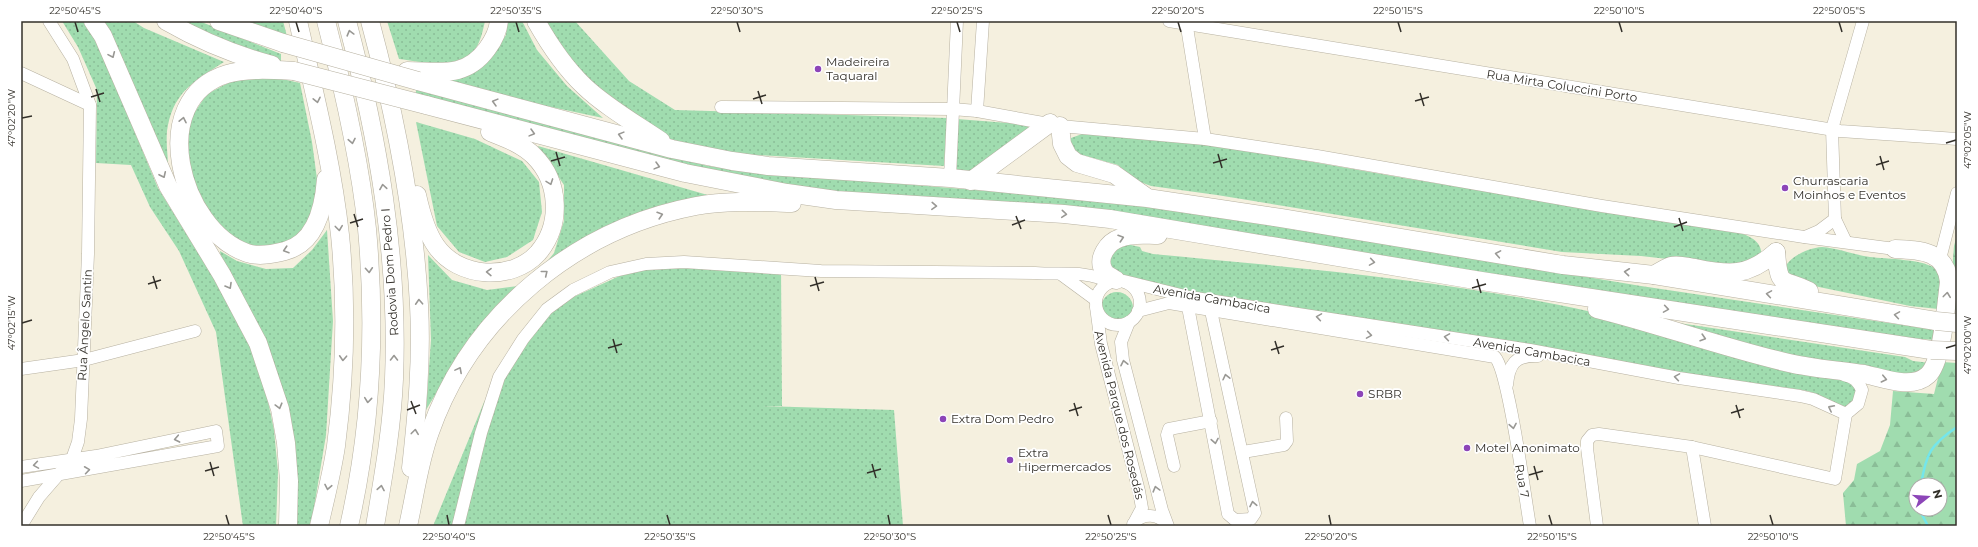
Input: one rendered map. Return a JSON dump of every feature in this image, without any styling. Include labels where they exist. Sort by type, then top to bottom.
[{"type":"highway","points":[[93,21],[103,36],[168,186],[222,274],[258,343],[280,409],[286,443],[289,481],[288,526]]},
{"type":"highway","points":[[166,21],[205,41],[249,59],[685,173],[754,187],[836,200],[1064,214],[1110,219],[1475,280],[1930,350],[1957,351]]},
{"type":"highway","points":[[219,21],[258,36],[418,81],[672,149],[732,161],[768,166],[950,178],[1147,198],[1281,218],[1563,265],[1654,275],[1936,321],[1957,323]]},
{"type":"highway","points":[[230,21],[258,36]]},
{"type":"highway","points":[[298,21],[315,91],[334,192],[340,242],[343,348],[336,447],[319,526]]},
{"type":"highway","name":"Rodovia Dom Pedro I","points":[[326,21],[339,71],[355,153],[366,227],[371,299],[369,391],[362,456],[349,525]]},
{"type":"highway","name":"Rodovia Dom Pedro I","points":[[347,21],[360,72],[380,169],[388,221],[394,302],[394,380],[386,457],[375,526]]},
{"type":"highway","points":[[386,72],[447,72],[462,70],[472,65],[483,54],[492,42],[499,21]]},
{"type":"highway","points":[[536,21],[547,40],[564,63],[585,87],[672,149]]},
{"type":"highway","points":[[372,25],[394,118],[405,176],[419,306],[419,375],[416,424],[410,475],[400,526]]},
{"type":"highway","points":[[294,71],[275,70],[228,74],[202,87],[192,98],[184,114],[179,148],[181,166],[192,197],[202,216],[217,234],[231,246],[248,253],[263,255],[291,249],[304,240],[312,230],[322,209],[327,157]]},
{"type":"highway","points":[[394,118],[409,152],[420,208],[427,230],[436,247],[447,258],[459,266],[476,271],[496,272],[512,270],[527,262],[537,254],[547,239],[553,224],[555,197],[545,169],[534,156],[510,140],[446,117],[426,105]]},
{"type":"highway","points":[[971,181],[1055,125],[1068,156],[1077,163],[1114,174],[1147,198]]},
{"type":"highway","points":[[408,526],[430,433],[441,404],[463,363],[499,315],[548,271],[570,256],[595,241],[640,221],[696,206],[739,202],[866,205],[895,204]]},
{"type":"highway","points":[[1116,281],[1104,271],[1101,259],[1106,249],[1112,242],[1120,237],[1134,235],[1159,235],[1339,257]]},
{"type":"highway","points":[[1475,280],[1651,322],[1766,358],[1808,367],[1863,374],[1894,381],[1907,382],[1927,376],[1933,370],[1942,336],[1949,282],[1945,266],[1940,259],[1919,250],[1896,249]]},
{"type":"highway","points":[[1654,275],[1669,266],[1678,265],[1722,273],[1737,273],[1761,264],[1776,252]]},
{"type":"highway","points":[[1776,252],[1777,270],[1780,278],[1786,284],[1810,291],[1817,301]]},
{"type":"street","points":[[49,21],[73,59],[90,105]]},
{"type":"street","points":[[950,178],[957,21]]},
{"type":"street","points":[[977,111],[983,21]]},
{"type":"street","name":"Rua Mirta Coluccini Porto","points":[[1169,21],[1186,22],[1832,129],[1957,139]]},
{"type":"street","points":[[1846,242],[1835,220],[1832,129],[1863,21]]},
{"type":"street","points":[[1186,22],[1205,139]]},
{"type":"street","points":[[21,73],[90,105]]},
{"type":"street","name":"Rua Ângelo Santin","points":[[21,526],[39,497],[72,459],[78,442],[81,419],[88,254],[90,105]]},
{"type":"street","points":[[721,107],[952,109],[977,111],[1055,125],[1205,139],[1317,156],[1610,207],[1783,234],[1896,249]]},
{"type":"street","points":[[1940,259],[1957,193]]},
{"type":"street","points":[[1804,237],[1819,231],[1835,220]]},
{"type":"street","points":[[1776,252],[1783,234]]},
{"type":"street","name":"Avenida Cambacica","points":[[458,526],[480,433],[499,377],[523,339],[547,309],[573,290],[610,272],[656,262],[684,262],[821,271],[1035,273],[1062,275],[1084,274],[1189,297],[1530,350],[1568,358],[1800,396],[1813,399],[1846,414]]},
{"type":"street","points":[[1062,275],[1096,303]]},
{"type":"street","points":[[1129,322],[1116,325],[1109,323],[1098,314],[1096,303],[1098,292],[1116,281],[1136,290],[1139,297],[1138,311],[1129,322],[1121,342],[1123,360],[1162,510],[1168,526]]},
{"type":"street","name":"Avenida Parque dos Rosedás","points":[[1096,303],[1101,344],[1139,491],[1142,508],[1134,524]]},
{"type":"street","name":"Avenida Cambacica","points":[[1138,311],[1169,303],[1495,357],[1499,361],[1506,388]]},
{"type":"street","points":[[1188,306],[1228,514],[1235,520],[1251,519],[1255,513],[1243,452],[1210,311]]},
{"type":"street","points":[[21,369],[84,360],[195,332]]},
{"type":"street","points":[[1506,388],[1508,371],[1518,359],[1525,356],[1568,358]]},
{"type":"street","points":[[1597,526],[1587,448],[1587,441],[1592,435],[1599,434],[1692,447],[1835,479],[1846,414],[1854,409],[1861,399],[1862,390],[1857,380],[1851,376],[1808,367]]},
{"type":"street","name":"Rua 7","points":[[1506,388],[1530,526]]},
{"type":"street","points":[[1243,452],[1284,445],[1287,441],[1286,418]]},
{"type":"street","points":[[1174,466],[1167,435],[1169,429],[1211,421]]},
{"type":"street","points":[[21,467],[96,456],[216,431],[218,446],[21,481]]},
{"type":"street","points":[[1692,447],[1705,526]]},
{"type":"street","points":[[1134,524],[1143,517],[1151,516],[1158,518],[1168,526]]},
{"type":"green space","points":[[62,21],[83,21],[99,46],[158,188],[218,285],[250,344],[265,387],[274,430],[278,472],[276,526],[243,526],[216,332],[179,251],[150,207],[131,165],[96,163],[97,90],[78,47]]},
{"type":"green space","points":[[102,21],[133,21],[144,28],[224,62],[196,81],[181,95],[176,103],[171,113],[167,130],[168,166]]},
{"type":"green space","points":[[178,21],[199,21],[281,54],[281,61],[226,42]]},
{"type":"green space","points":[[240,21],[283,21],[287,36]]},
{"type":"green space","points":[[387,21],[485,21],[478,45],[469,55],[460,60],[450,62],[429,63],[399,59]]},
{"type":"green space","points":[[507,21],[522,21],[537,50],[567,86],[603,118],[518,100],[451,81],[486,64],[506,35]]},
{"type":"green space","points":[[542,21],[575,21],[629,81],[675,110],[947,118],[944,166],[740,154],[668,139],[617,107],[567,64]]},
{"type":"green space","points":[[269,76],[300,83],[312,142],[320,201],[295,243],[265,252],[240,246],[212,223],[195,188],[186,153],[190,119],[207,94],[232,81]]},
{"type":"green space","points":[[417,86],[708,166],[745,171],[1121,202],[1311,231],[1641,286],[1936,330],[1934,340],[1910,338],[1623,295],[1121,213],[1057,204],[865,197],[721,176],[415,97]]},
{"type":"green space","points":[[957,119],[1034,125],[973,174],[953,174]]},
{"type":"green space","points":[[416,122],[475,139],[522,161],[539,182],[542,212],[533,240],[507,257],[485,262],[459,252],[437,226]]},
{"type":"green space","points":[[1082,134],[1210,144],[1404,178],[1732,231],[1748,236],[1757,242],[1760,246],[1761,257],[1737,267],[1641,256],[1562,252],[1217,195],[1151,186],[1135,180],[1118,165],[1075,153],[1070,142],[1071,138]]},
{"type":"green space","points":[[538,146],[718,198],[545,264],[554,253],[564,221],[564,185]]},
{"type":"green space","points":[[327,230],[333,321],[326,435],[311,526],[292,526],[293,448],[221,261],[220,251],[237,261],[266,269],[293,268],[312,250]]},
{"type":"green space","points":[[1957,235],[1957,310],[1949,309],[1954,246]]},
{"type":"green space","points":[[1122,243],[1140,247],[1142,251],[1153,254],[1318,270],[1429,283],[1484,291],[1592,312],[1846,378],[1856,386],[1857,397],[1845,407],[1808,391],[1665,370],[1190,292],[1109,275],[1110,249]]},
{"type":"green space","points":[[1822,247],[1858,255],[1916,262],[1931,266],[1939,275],[1941,284],[1938,309],[1910,306],[1800,283],[1784,269],[1790,260],[1805,251]]},
{"type":"green space","points":[[428,255],[452,280],[487,290],[518,286],[452,367],[426,410],[431,340]]},
{"type":"green space","points":[[646,264],[781,268],[782,406],[760,406],[894,410],[903,526],[433,526],[484,402],[547,309]]},
{"type":"green space","points":[[1117,292],[1128,297],[1133,308],[1128,319],[1117,324],[1106,319],[1101,308],[1106,297]]},
{"type":"green space","points":[[1679,323],[1905,357],[1913,361],[1931,363],[1928,368],[1905,376],[1792,360],[1681,328]]},
{"type":"green space","points":[[1942,362],[1957,363],[1957,526],[1846,526],[1843,493],[1854,480],[1857,464],[1880,451],[1890,425],[1893,391],[1934,394]]},
{"type":"waterway","points":[[1923,477],[1927,458],[1935,445],[1957,427]]},
{"type":"waterway","points":[[1923,517],[1928,526]]},
{"type":"place","name":"Madeireira Taquaral","points":[[818,69]]},
{"type":"place","name":"Churrascaria Moinhos e Eventos","points":[[1785,188]]},
{"type":"place","name":"SRBR","points":[[1360,394]]},
{"type":"place","name":"Extra Dom Pedro","points":[[943,419]]},
{"type":"place","name":"Motel Anonimato","points":[[1467,448]]},
{"type":"place","name":"Extra Hipermercados","points":[[1010,460]]}]
